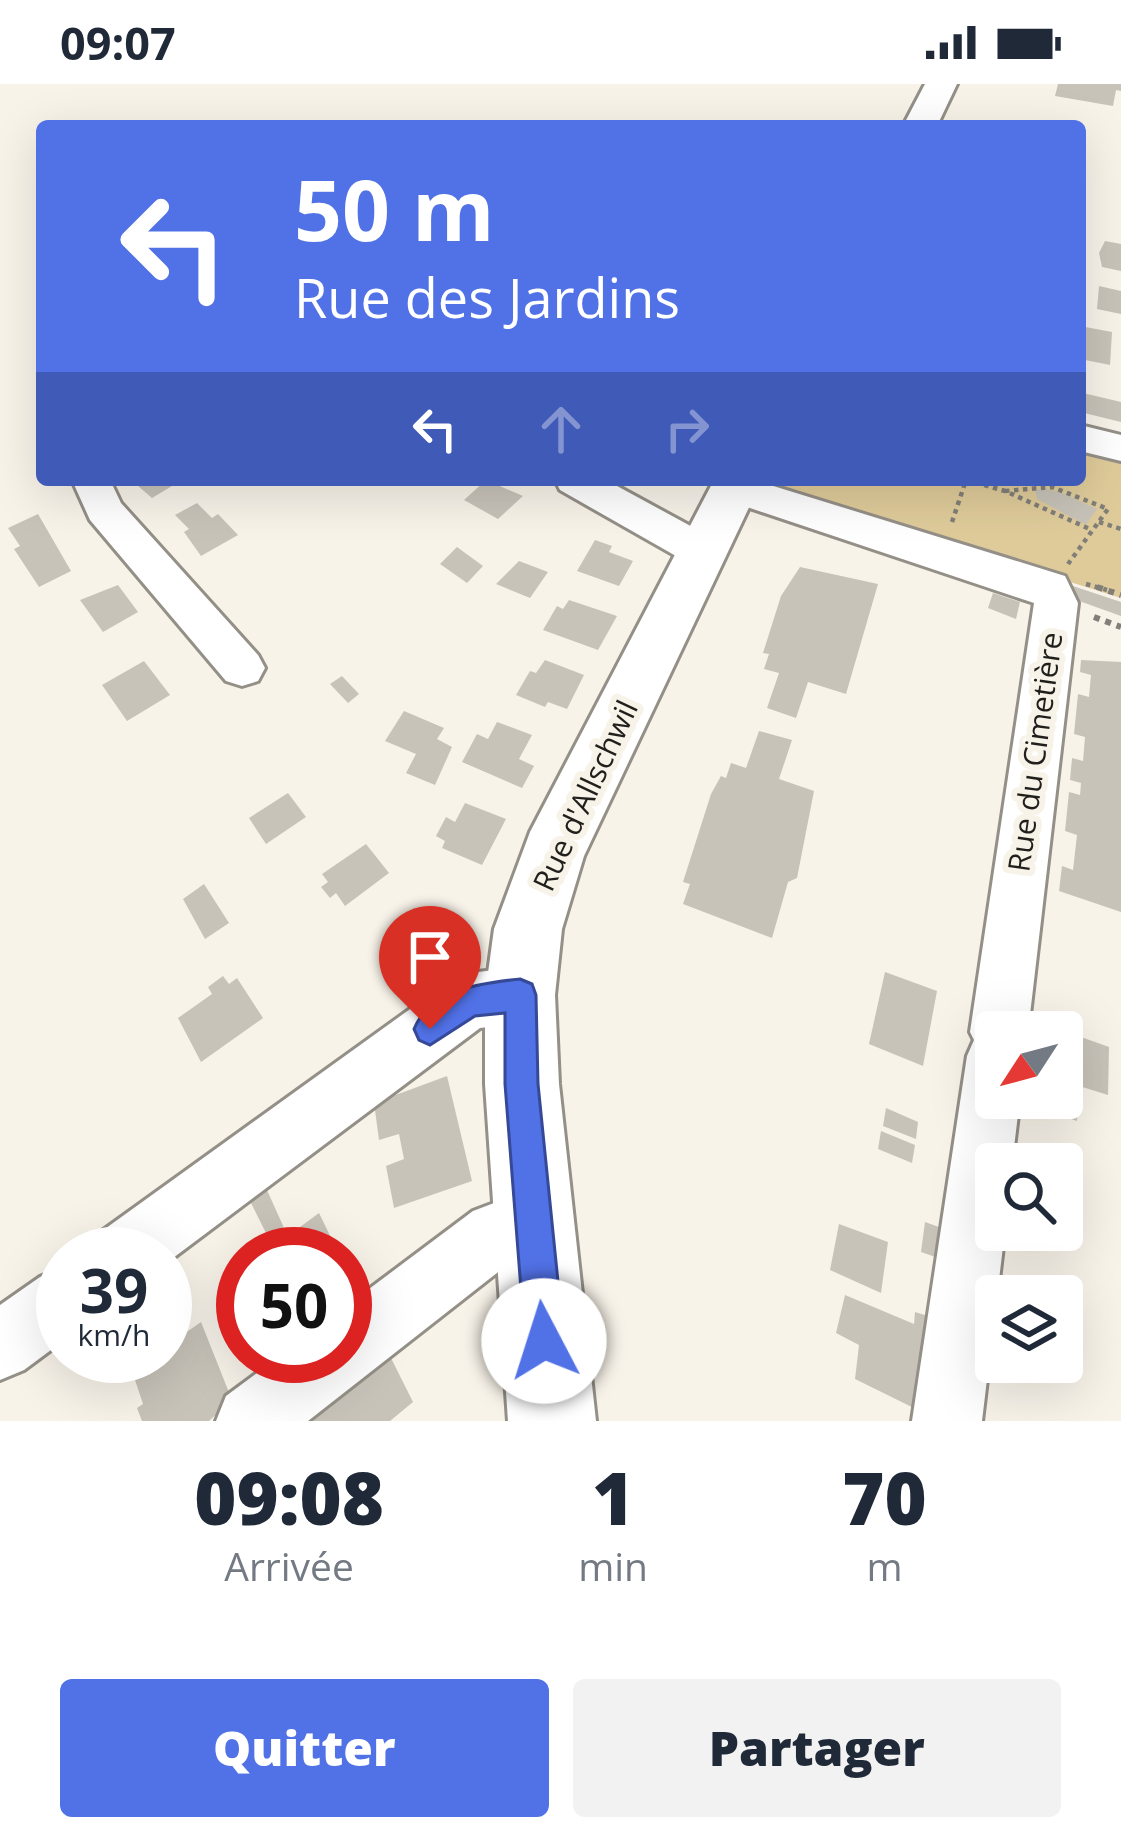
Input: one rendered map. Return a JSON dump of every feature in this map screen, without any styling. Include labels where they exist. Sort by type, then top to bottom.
[{"type":"main road","points":[[923,120],[940,84]]},
{"type":"main road","name":"Rue d'Allschwil","points":[[552,1421],[522,1084],[520,995],[529,929],[553,853],[735,486]]},
{"type":"street","points":[[1086,439],[1121,448]]},
{"type":"street","points":[[94,486],[104,510],[242,668]]},
{"type":"street","points":[[585,486],[705,553]]},
{"type":"street","name":"Rue du Cimetière","points":[[742,486],[1050,588],[1056,603],[1002,1011]]},
{"type":"street","points":[[162,1227],[469,1001],[520,995]]},
{"type":"street","points":[[947,1421],[988,1119]]},
{"type":"street","points":[[372,1328],[496,1234],[534,1220]]},
{"type":"street","points":[[0,1346],[36,1320]]},
{"type":"street","points":[[250,1421],[300,1383]]},
{"type":"path","points":[[946,540],[965,486]]},
{"type":"path","points":[[988,486],[1093,531],[1108,509],[1052,487],[1005,491]]},
{"type":"path","points":[[1099,522],[1121,529]]},
{"type":"shaded area","points":[[1086,448],[1121,457],[1121,598],[764,486],[1086,486]]},
{"type":"building","points":[[1058,84],[1121,84],[1121,91],[1116,90],[1113,106],[1055,96]]},
{"type":"building","points":[[1105,241],[1121,244],[1121,271],[1102,267],[1099,253]]},
{"type":"building","points":[[1099,286],[1121,291],[1121,314],[1097,309]]},
{"type":"building","points":[[1086,327],[1112,332],[1110,365],[1086,360]]},
{"type":"building","points":[[1086,394],[1121,402],[1121,422],[1086,413]]},
{"type":"building","points":[[138,486],[172,486],[152,498]]},
{"type":"building","points":[[479,486],[500,486],[523,496],[498,519],[464,500]]},
{"type":"building","points":[[1041,488],[1097,509],[1086,525],[1037,499],[1035,491]]},
{"type":"building","points":[[197,503],[212,518],[218,514],[238,535],[201,556],[184,532],[189,529],[175,515]]},
{"type":"building","points":[[38,514],[71,571],[39,587],[14,549],[20,546],[8,528]]},
{"type":"building","points":[[595,540],[612,546],[609,552],[633,561],[619,586],[577,571]]},
{"type":"building","points":[[457,547],[483,566],[467,583],[440,564]]},
{"type":"building","points":[[519,561],[548,572],[530,598],[496,584]]},
{"type":"building","points":[[800,567],[878,584],[846,694],[808,682],[796,718],[767,708],[779,673],[764,669],[769,654],[763,653],[781,596]]},
{"type":"building","points":[[118,585],[138,612],[103,632],[80,600]]},
{"type":"building","points":[[1070,585],[1121,602],[1121,616],[1068,597]]},
{"type":"building","points":[[993,593],[1020,602],[1016,619],[988,608]]},
{"type":"building","points":[[569,600],[617,616],[598,650],[543,630],[557,606],[563,609]]},
{"type":"building","points":[[545,660],[584,675],[567,709],[548,702],[545,707],[516,695],[530,671],[536,673]]},
{"type":"building","points":[[1081,660],[1121,662],[1121,912],[1059,891],[1062,866],[1073,870],[1077,835],[1065,831],[1069,792],[1080,795],[1081,783],[1070,780],[1072,758],[1083,761],[1085,737],[1074,734],[1078,694],[1089,697],[1091,675],[1080,672]]},
{"type":"building","points":[[144,661],[170,695],[127,721],[102,685]]},
{"type":"building","points":[[342,676],[359,694],[348,703],[330,684]]},
{"type":"building","points":[[404,711],[444,728],[437,739],[452,747],[435,785],[406,773],[416,754],[385,741]]},
{"type":"building","points":[[497,722],[532,735],[519,759],[534,766],[522,788],[462,762],[477,734],[488,739]]},
{"type":"building","points":[[759,731],[792,740],[779,779],[814,791],[797,878],[788,882],[772,938],[683,904],[690,884],[683,882],[711,794],[721,776],[726,778],[731,763],[746,768]]},
{"type":"building","points":[[288,793],[306,817],[266,844],[249,818]]},
{"type":"building","points":[[465,803],[506,819],[482,865],[442,848],[445,841],[436,836],[446,817],[455,822]]},
{"type":"building","points":[[366,844],[389,873],[345,906],[336,893],[330,898],[321,887],[328,882],[322,874]]},
{"type":"building","points":[[204,884],[229,923],[205,939],[183,899]]},
{"type":"building","points":[[885,972],[937,991],[923,1066],[869,1044]]},
{"type":"building","points":[[223,976],[229,984],[237,978],[263,1018],[201,1062],[178,1018],[212,994],[208,987]]},
{"type":"building","points":[[1083,1038],[1109,1047],[1108,1095],[1083,1087]]},
{"type":"building","points":[[447,1076],[472,1181],[394,1208],[386,1166],[404,1159],[399,1134],[379,1140],[374,1103]]},
{"type":"building","points":[[886,1108],[918,1122],[916,1139],[883,1126]]},
{"type":"building","points":[[881,1131],[915,1145],[912,1163],[878,1149]]},
{"type":"building","points":[[267,1190],[284,1227],[263,1227],[250,1201]]},
{"type":"building","points":[[319,1213],[326,1227],[300,1227]]},
{"type":"building","points":[[925,1222],[950,1231],[947,1261],[921,1252]]},
{"type":"building","points":[[839,1224],[888,1242],[881,1293],[830,1270]]},
{"type":"building","points":[[845,1295],[914,1324],[915,1312],[938,1319],[924,1413],[855,1379],[859,1345],[836,1333]]},
{"type":"building","points":[[201,1322],[216,1360],[216,1383],[225,1383],[232,1400],[209,1421],[142,1421],[137,1408],[143,1404],[136,1383],[192,1383],[192,1328]]},
{"type":"building","points":[[383,1342],[413,1402],[390,1421],[282,1421],[331,1383],[372,1383],[372,1351]]},
{"type":"route","points":[[430,1029],[469,1001],[520,995],[522,1084],[544,1341]]}]
